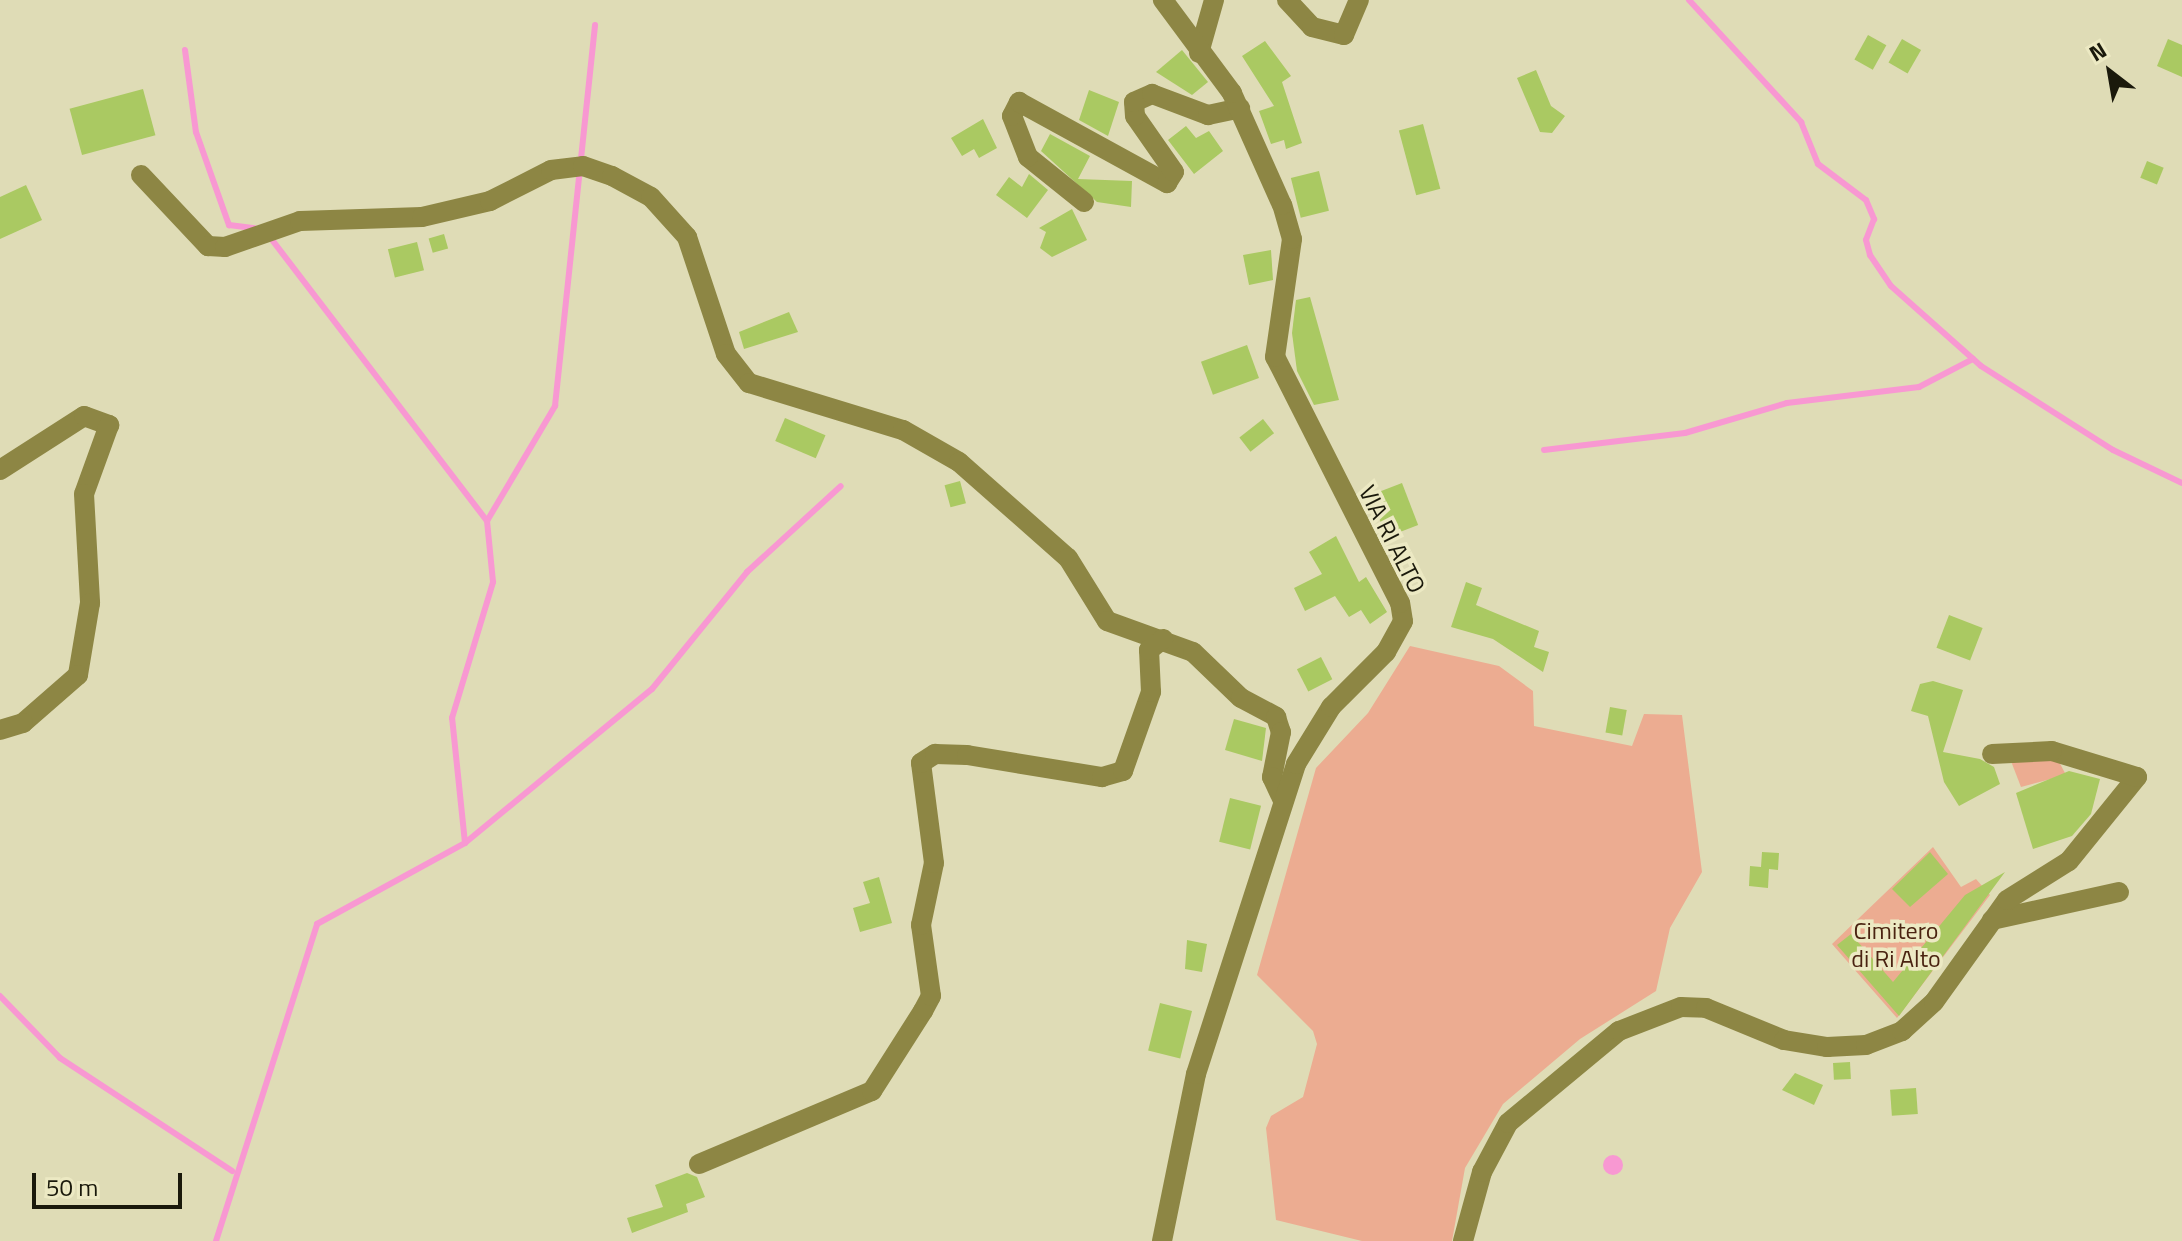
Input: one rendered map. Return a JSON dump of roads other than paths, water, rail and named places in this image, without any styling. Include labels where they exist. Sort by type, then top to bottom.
[{"type":"street","name":"VIA RI ALTO","points":[[1162,1241],[1196,1074],[1283,801],[1311,735],[1399,637],[1403,621],[1400,603],[1275,357],[1292,239],[1240,108],[1163,0]]},
{"type":"street","points":[[1199,53],[1214,0]]},
{"type":"street","points":[[1287,0],[1312,27],[1344,35],[1359,0]]},
{"type":"street","points":[[1084,202],[1028,157],[1012,116],[1019,102],[1167,183],[1174,172],[1135,116],[1134,102],[1152,94],[1208,115],[1240,108]]},
{"type":"street","points":[[141,175],[208,246],[225,247],[300,221],[422,217],[490,201],[551,170],[583,166],[612,176],[651,197],[687,237],[726,354],[749,383],[903,430],[959,462],[1068,558],[1107,621],[1193,652],[1241,698],[1276,717],[1281,732],[1272,777],[1283,801]]},
{"type":"street","points":[[0,470],[84,416],[109,425],[84,494],[90,603],[78,675],[23,723],[0,730]]},
{"type":"street","points":[[699,1164],[872,1091],[923,1011],[931,996],[921,925],[934,848],[921,763],[935,754],[967,755],[1102,777],[1123,771],[1151,692],[1149,650],[1163,639]]},
{"type":"street","points":[[1463,1241],[1482,1172],[1508,1123],[1619,1031],[1658,1011],[1706,1008],[1784,1040],[1827,1047],[1866,1045],[1902,1031],[1934,1002],[2007,900],[2069,861],[2137,777],[2052,751],[1992,754]]},
{"type":"street","points":[[1992,920],[2119,892]]},
{"type":"waterway","points":[[1689,0],[1801,122],[1818,164],[1866,200],[1874,219],[1866,240],[1870,255],[1891,286],[1981,366],[2113,450],[2182,483]]},
{"type":"waterway","points":[[487,521],[555,406],[595,25]]},
{"type":"waterway","points":[[185,50],[196,132],[229,225],[255,228]]},
{"type":"waterway","points":[[216,1241],[317,924],[465,843],[452,718],[493,582],[487,521],[268,235]]},
{"type":"waterway","points":[[1544,450],[1685,433],[1787,403],[1919,387],[1973,359]]},
{"type":"waterway","points":[[465,843],[652,689],[747,572],[841,486]]},
{"type":"waterway","points":[[0,996],[60,1058],[232,1171]]},
{"type":"park label","name":"Cimitero di Ri Alto","points":[[1896,945]]}]
